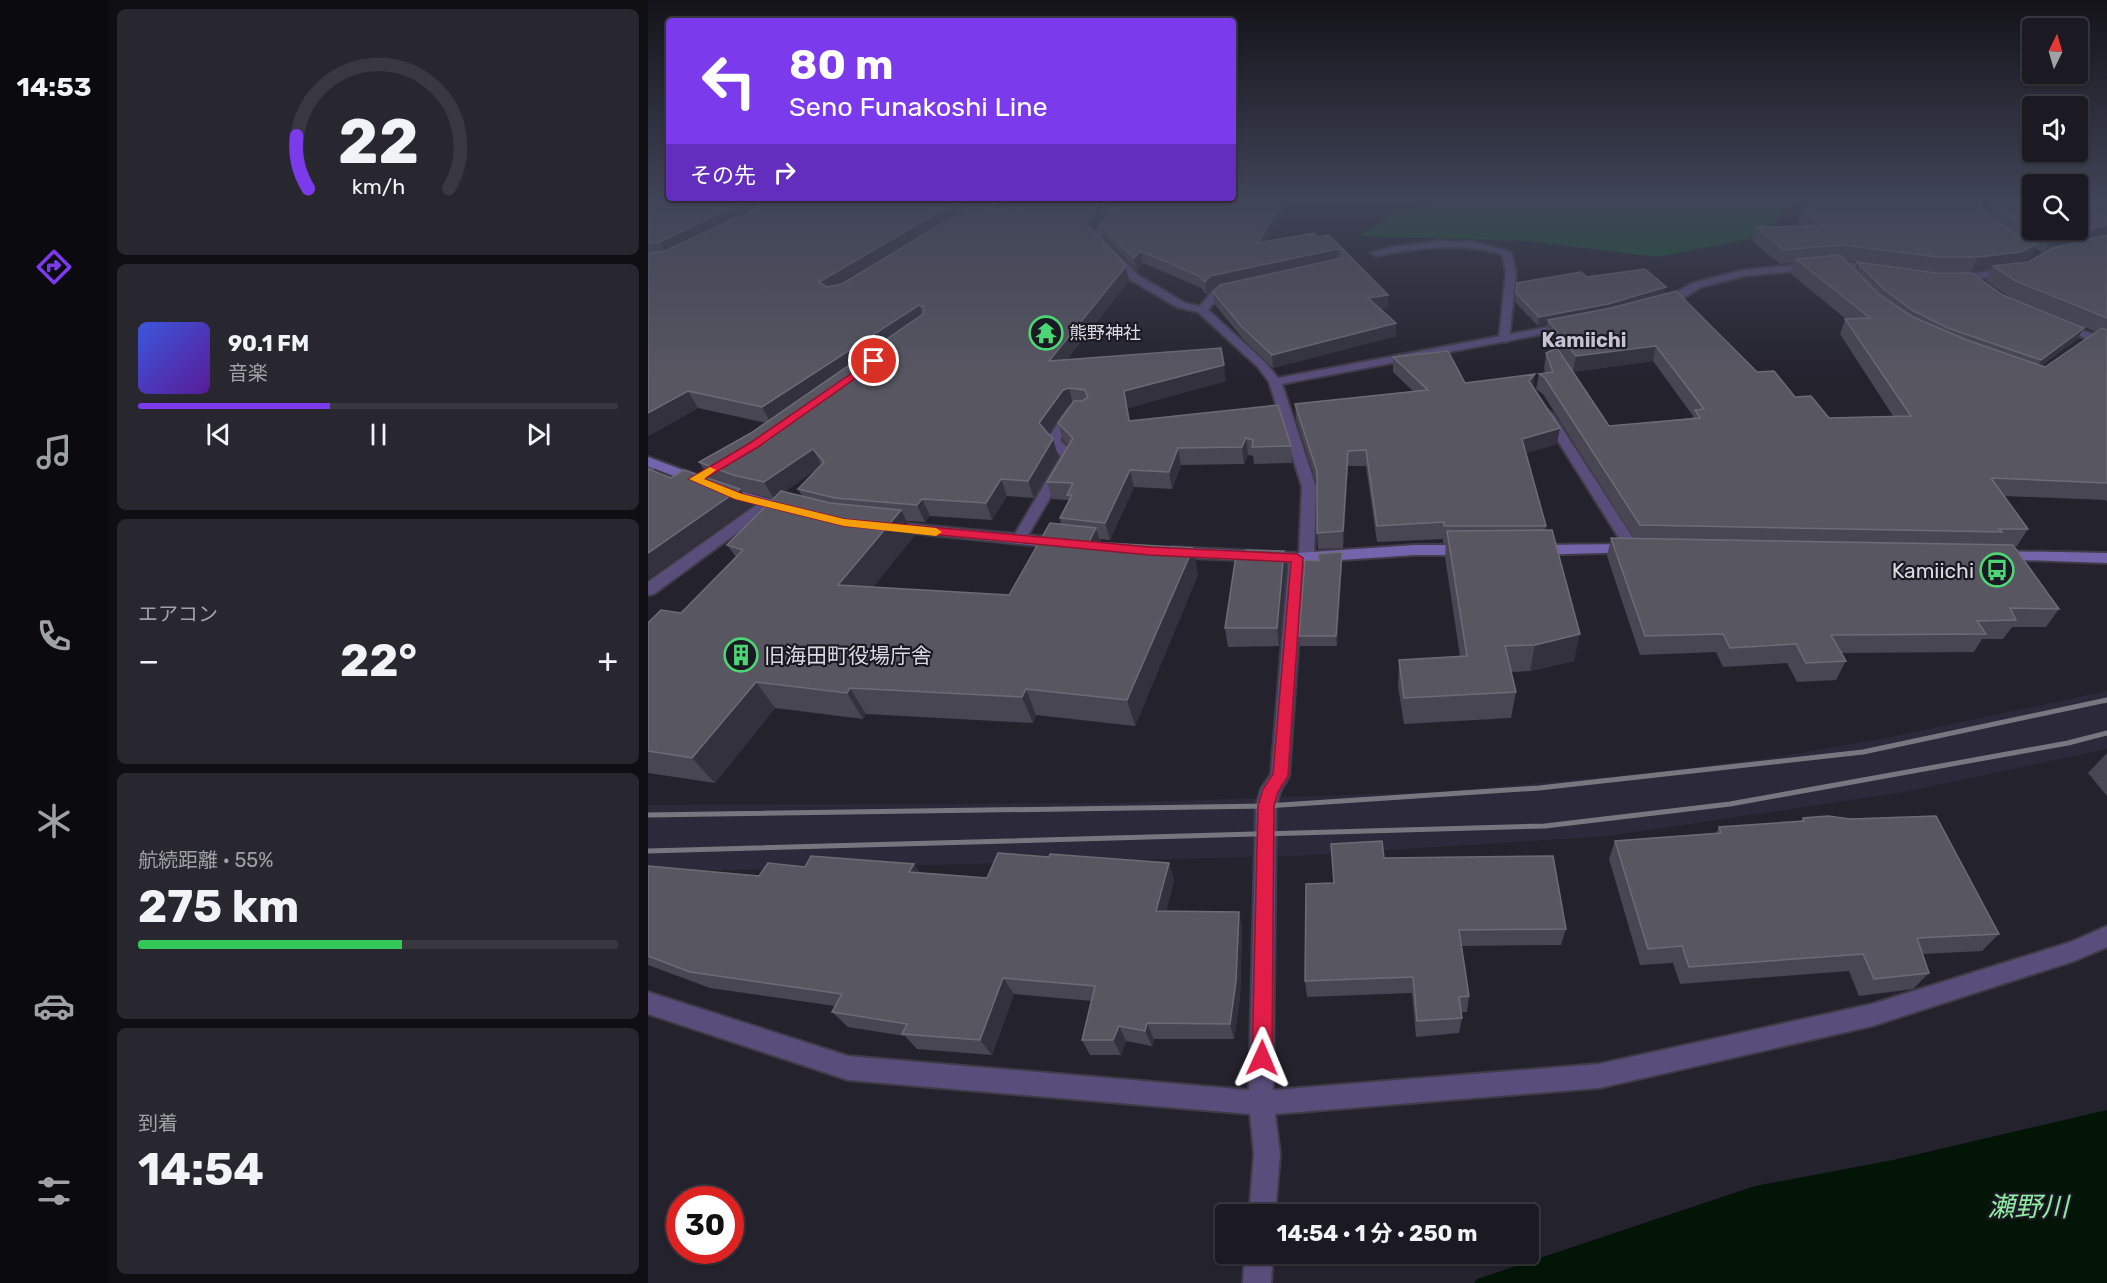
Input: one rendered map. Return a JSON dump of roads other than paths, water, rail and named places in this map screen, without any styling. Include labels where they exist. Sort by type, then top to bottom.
[{"type":"main road","points":[[651,465],[700,476],[739,497],[800,512]]},
{"type":"main road","points":[[878,526],[1078,545]]},
{"type":"main road","points":[[1161,551],[1302,557],[1415,550],[1486,550]]},
{"type":"main road","points":[[1522,550],[1652,550]]},
{"type":"main road","points":[[1985,556],[2107,558]]},
{"type":"street","points":[[1115,259],[1135,278],[1181,305],[1202,310],[1262,365],[1275,382],[1309,487],[1280,776],[1270,789],[1266,806],[1261,1103],[1267,1154],[1263,1204]]},
{"type":"street","points":[[1505,339],[1511,272],[1508,259]]},
{"type":"street","points":[[1838,264],[1854,280]]},
{"type":"street","points":[[1652,306],[1673,300],[1697,285],[1744,273],[1838,264],[1893,272]]},
{"type":"street","points":[[1943,278],[2016,272],[2025,267]]},
{"type":"street","points":[[1971,277],[1987,289]]},
{"type":"street","points":[[1202,310],[1216,293],[1249,286]]},
{"type":"street","points":[[2046,320],[2086,341],[2107,343]]},
{"type":"street","points":[[1275,382],[1586,323]]},
{"type":"street","points":[[1541,405],[1626,537],[1628,549]]},
{"type":"street","points":[[1019,539],[1068,455],[1053,441],[1073,411],[1085,412]]},
{"type":"street","points":[[648,590],[767,504]]},
{"type":"street","points":[[648,1004],[848,1068],[1261,1103],[1599,1076],[1872,1015],[2074,951],[2107,936]]},
{"type":"street","points":[[1257,1283],[1258,1264]]},
{"type":"water","name":"瀬野川","points":[[2107,1110],[2107,1283],[1474,1283],[1477,1279],[1522,1264],[1539,1264],[1539,1258],[1755,1186],[1893,1160]]},
{"type":"railway","points":[[648,815],[1266,806],[1539,788],[1863,752],[2107,700],[2104,701]]},
{"type":"railway","points":[[648,851],[1545,826],[1730,804],[2068,743],[2107,733]]},
{"type":"place","name":"熊野神社","points":[[1046,333]]},
{"type":"place","name":"Kamiichi","points":[[1997,570]]},
{"type":"place","name":"旧海田町役場庁舎","points":[[741,655]]},
{"type":"district","name":"Kamiichi","points":[[1584,340]]}]
